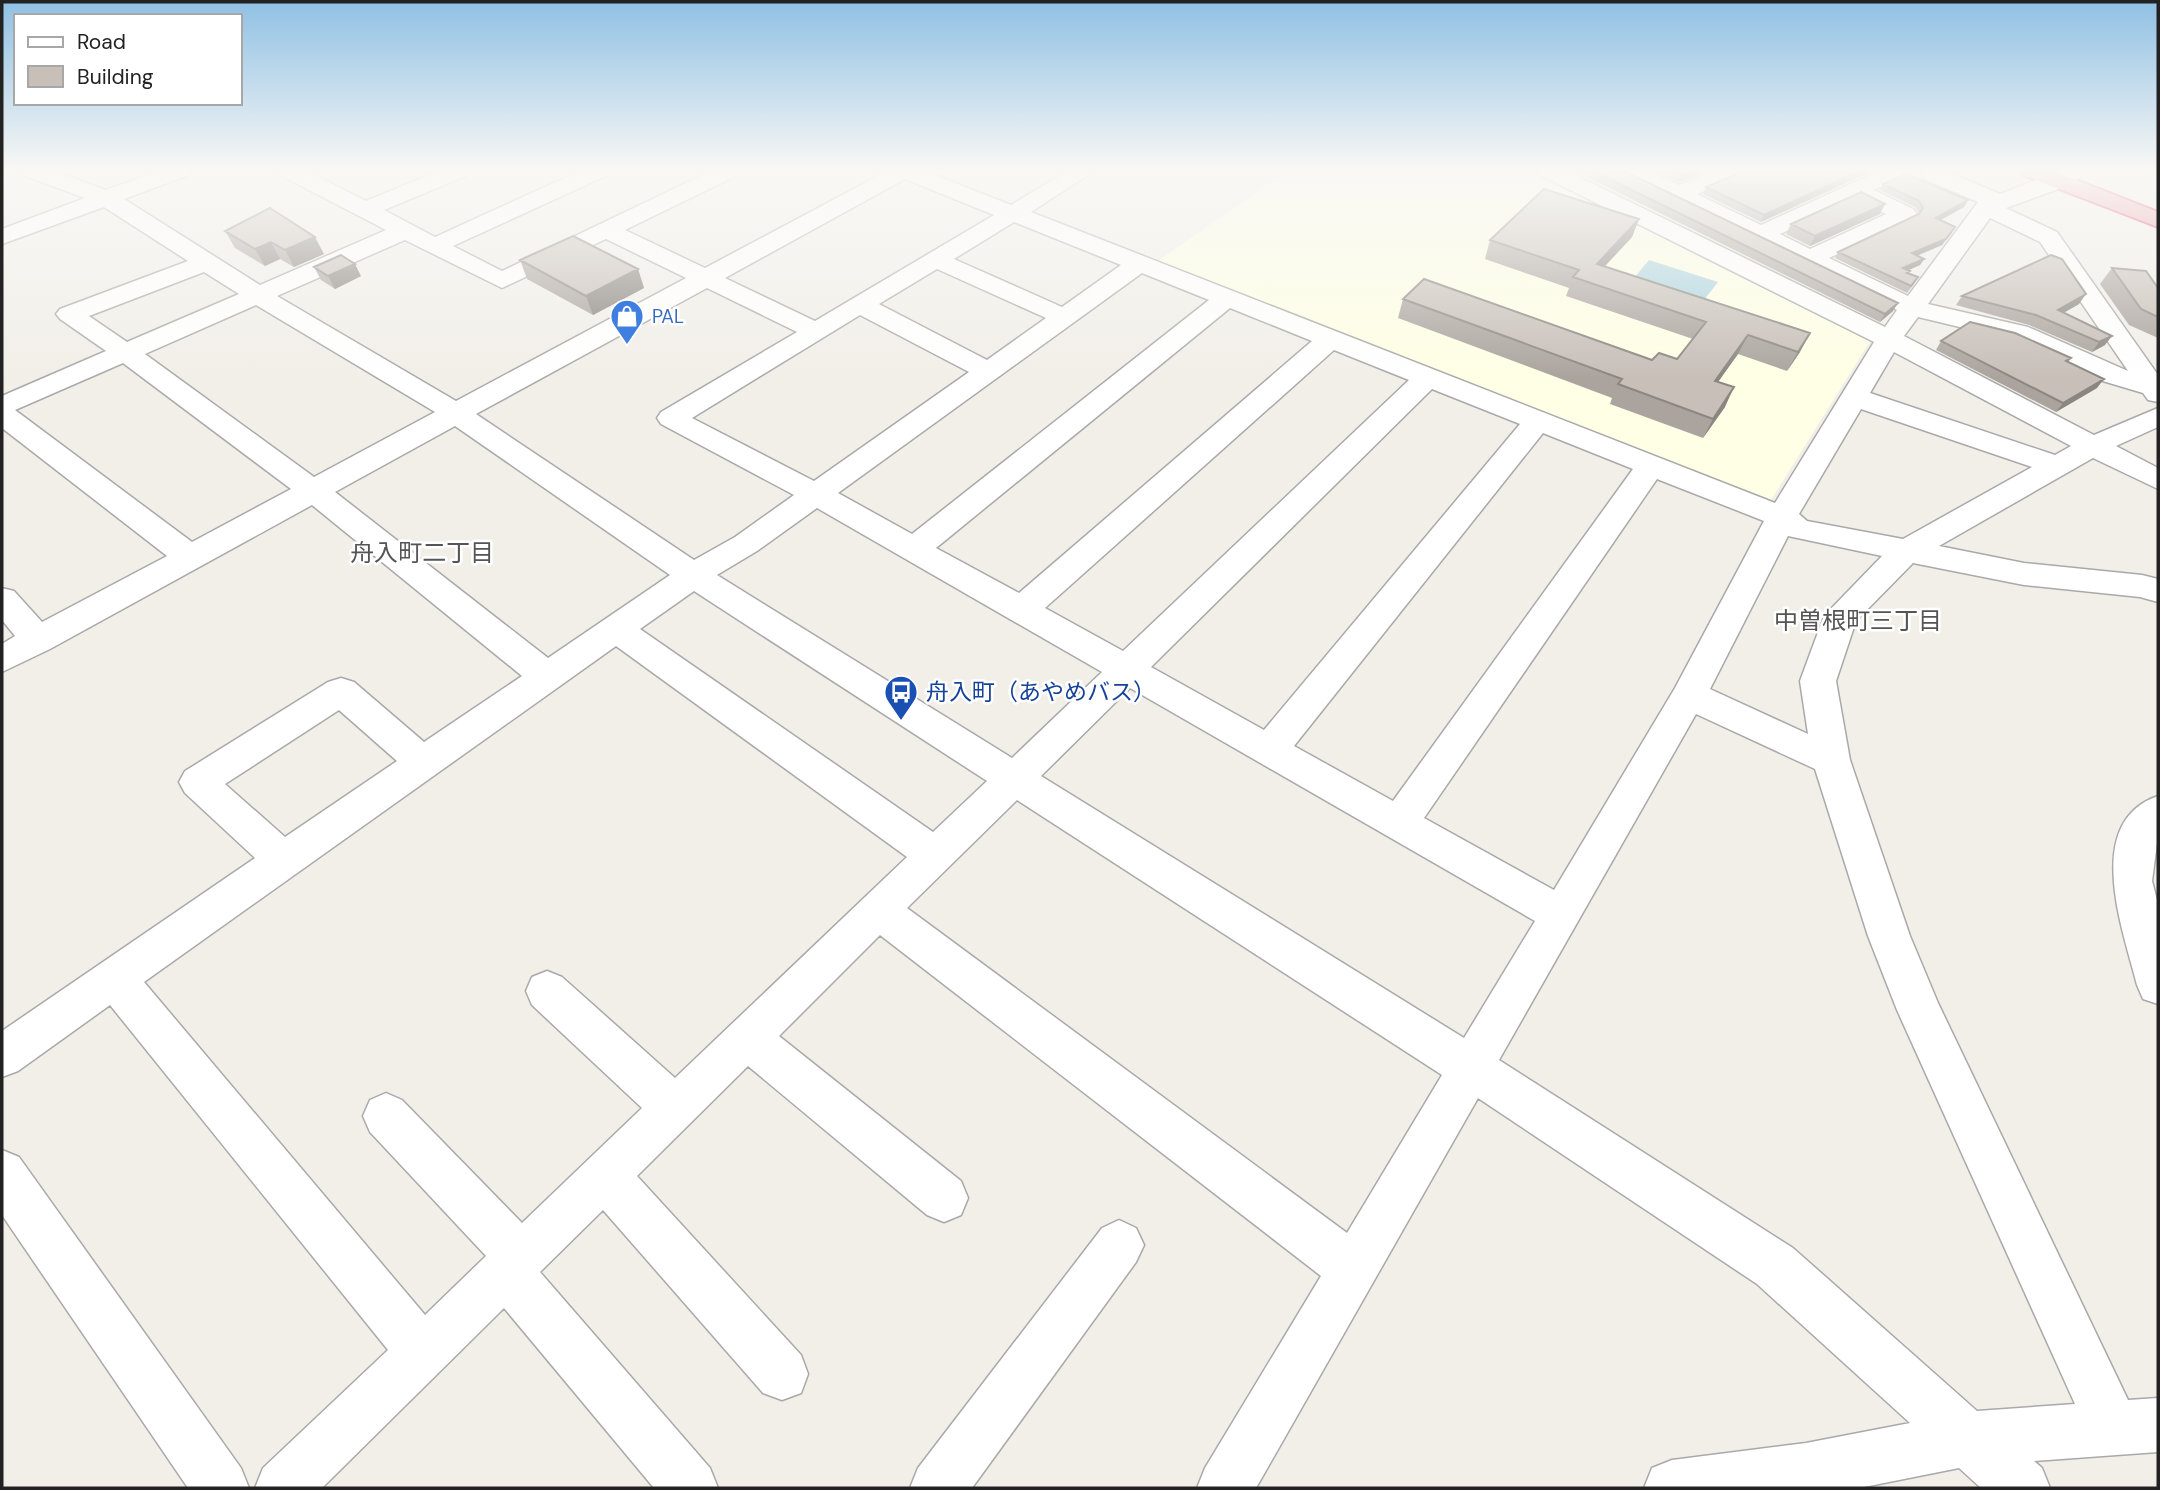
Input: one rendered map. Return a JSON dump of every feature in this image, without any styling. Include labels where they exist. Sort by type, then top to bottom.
[{"type":"street","points":[[171,240],[457,414],[693,575],[1473,1069],[1775,1266],[1971,1439],[2022,1488]]},
{"type":"street","points":[[2,406],[385,240]]},
{"type":"street","points":[[421,240],[502,281],[587,240]]},
{"type":"street","points":[[434,246],[448,240]]},
{"type":"street","points":[[626,240],[816,331]]},
{"type":"street","points":[[2,659],[776,240]]},
{"type":"street","points":[[970,240],[671,418],[816,494],[1560,914]]},
{"type":"street","points":[[1077,240],[1782,517],[1798,529],[2024,574],[2142,586],[2158,591]]},
{"type":"street","points":[[1688,240],[1889,339],[2158,480]]},
{"type":"street","points":[[1772,240],[1912,308],[2019,333],[2157,399]]},
{"type":"street","points":[[1810,258],[1850,240]]},
{"type":"street","points":[[1225,1488],[1352,1268],[1473,1069],[1560,914],[1689,695],[1782,517],[1889,339],[1965,240]]},
{"type":"street","points":[[2051,240],[2157,399]]},
{"type":"street","points":[[936,260],[1064,317]]},
{"type":"street","points":[[206,262],[69,314],[126,352],[316,491],[547,677]]},
{"type":"street","points":[[2,1056],[693,575],[746,544],[1139,264]]},
{"type":"street","points":[[914,549],[1227,299]]},
{"type":"street","points":[[860,305],[988,371]]},
{"type":"street","points":[[1021,610],[1331,340]]},
{"type":"street","points":[[283,1488],[1427,378]]},
{"type":"street","points":[[1854,397],[2058,466]]},
{"type":"street","points":[[1677,1488],[1819,1480],[1971,1439],[2136,1426],[1919,1010],[1889,936],[1831,760],[1818,681],[1841,616],[1906,551],[2093,446],[2157,399]]},
{"type":"street","points":[[2,414],[191,558]]},
{"type":"street","points":[[1269,750],[1538,421]]},
{"type":"street","points":[[1399,823],[1651,466]]},
{"type":"street","points":[[2,599],[38,640]]},
{"type":"street","points":[[616,629],[936,855]]},
{"type":"street","points":[[284,860],[198,782],[341,691],[423,763]]},
{"type":"street","points":[[1689,695],[1831,760]]},
{"type":"street","points":[[2152,828],[2132,881],[2158,985]]},
{"type":"street","points":[[878,910],[1352,1268]]},
{"type":"street","points":[[114,978],[423,1353]]},
{"type":"street","points":[[547,991],[675,1108]]},
{"type":"street","points":[[747,1038],[944,1198]]},
{"type":"street","points":[[386,1116],[514,1264],[690,1488]]},
{"type":"street","points":[[2,1174],[221,1488]]},
{"type":"street","points":[[605,1176],[782,1374]]},
{"type":"street","points":[[938,1488],[1119,1245]]},
{"type":"shaded area","points":[[1189,240],[1668,240],[1870,341],[1771,500],[1158,261]]},
{"type":"water","points":[[1649,260],[1718,282],[1704,300],[1634,278]]},
{"type":"building","points":[[239,240],[309,240],[285,250],[271,242],[255,249]]},
{"type":"building","points":[[565,240],[580,240],[638,269],[586,296],[520,260]]},
{"type":"building","points":[[1490,240],[1620,240],[1597,264],[1810,333],[1798,352],[1748,335],[1715,381],[1734,387],[1713,419],[1618,384],[1622,379],[1403,299],[1424,279],[1652,360],[1659,353],[1677,359],[1706,322],[1573,277],[1579,270]]},
{"type":"building","points":[[1733,240],[1766,240],[1898,303],[1885,314]]},
{"type":"building","points":[[1865,240],[1945,240],[1912,253],[1924,259],[1903,268],[1910,271],[1907,273],[1918,277],[1911,286],[1838,252]]},
{"type":"building","points":[[341,255],[355,264],[328,276],[314,267]]},
{"type":"building","points":[[2051,255],[2062,259],[2086,294],[2058,310],[2112,336],[2099,342],[2036,315],[1962,296]]},
{"type":"building","points":[[2112,268],[2146,271],[2158,288],[2158,317],[2141,309]]},
{"type":"building","points":[[1970,322],[2015,333],[2071,358],[2066,361],[2104,379],[2063,403],[1941,341]]},
{"type":"place","name":"PAL","points":[[627,346]]},
{"type":"place","name":"舟入町（あやめバス）","points":[[901,722]]},
{"type":"district","name":"舟入町二丁目","points":[[422,552]]},
{"type":"district","name":"中曽根町三丁目","points":[[1858,620]]}]
